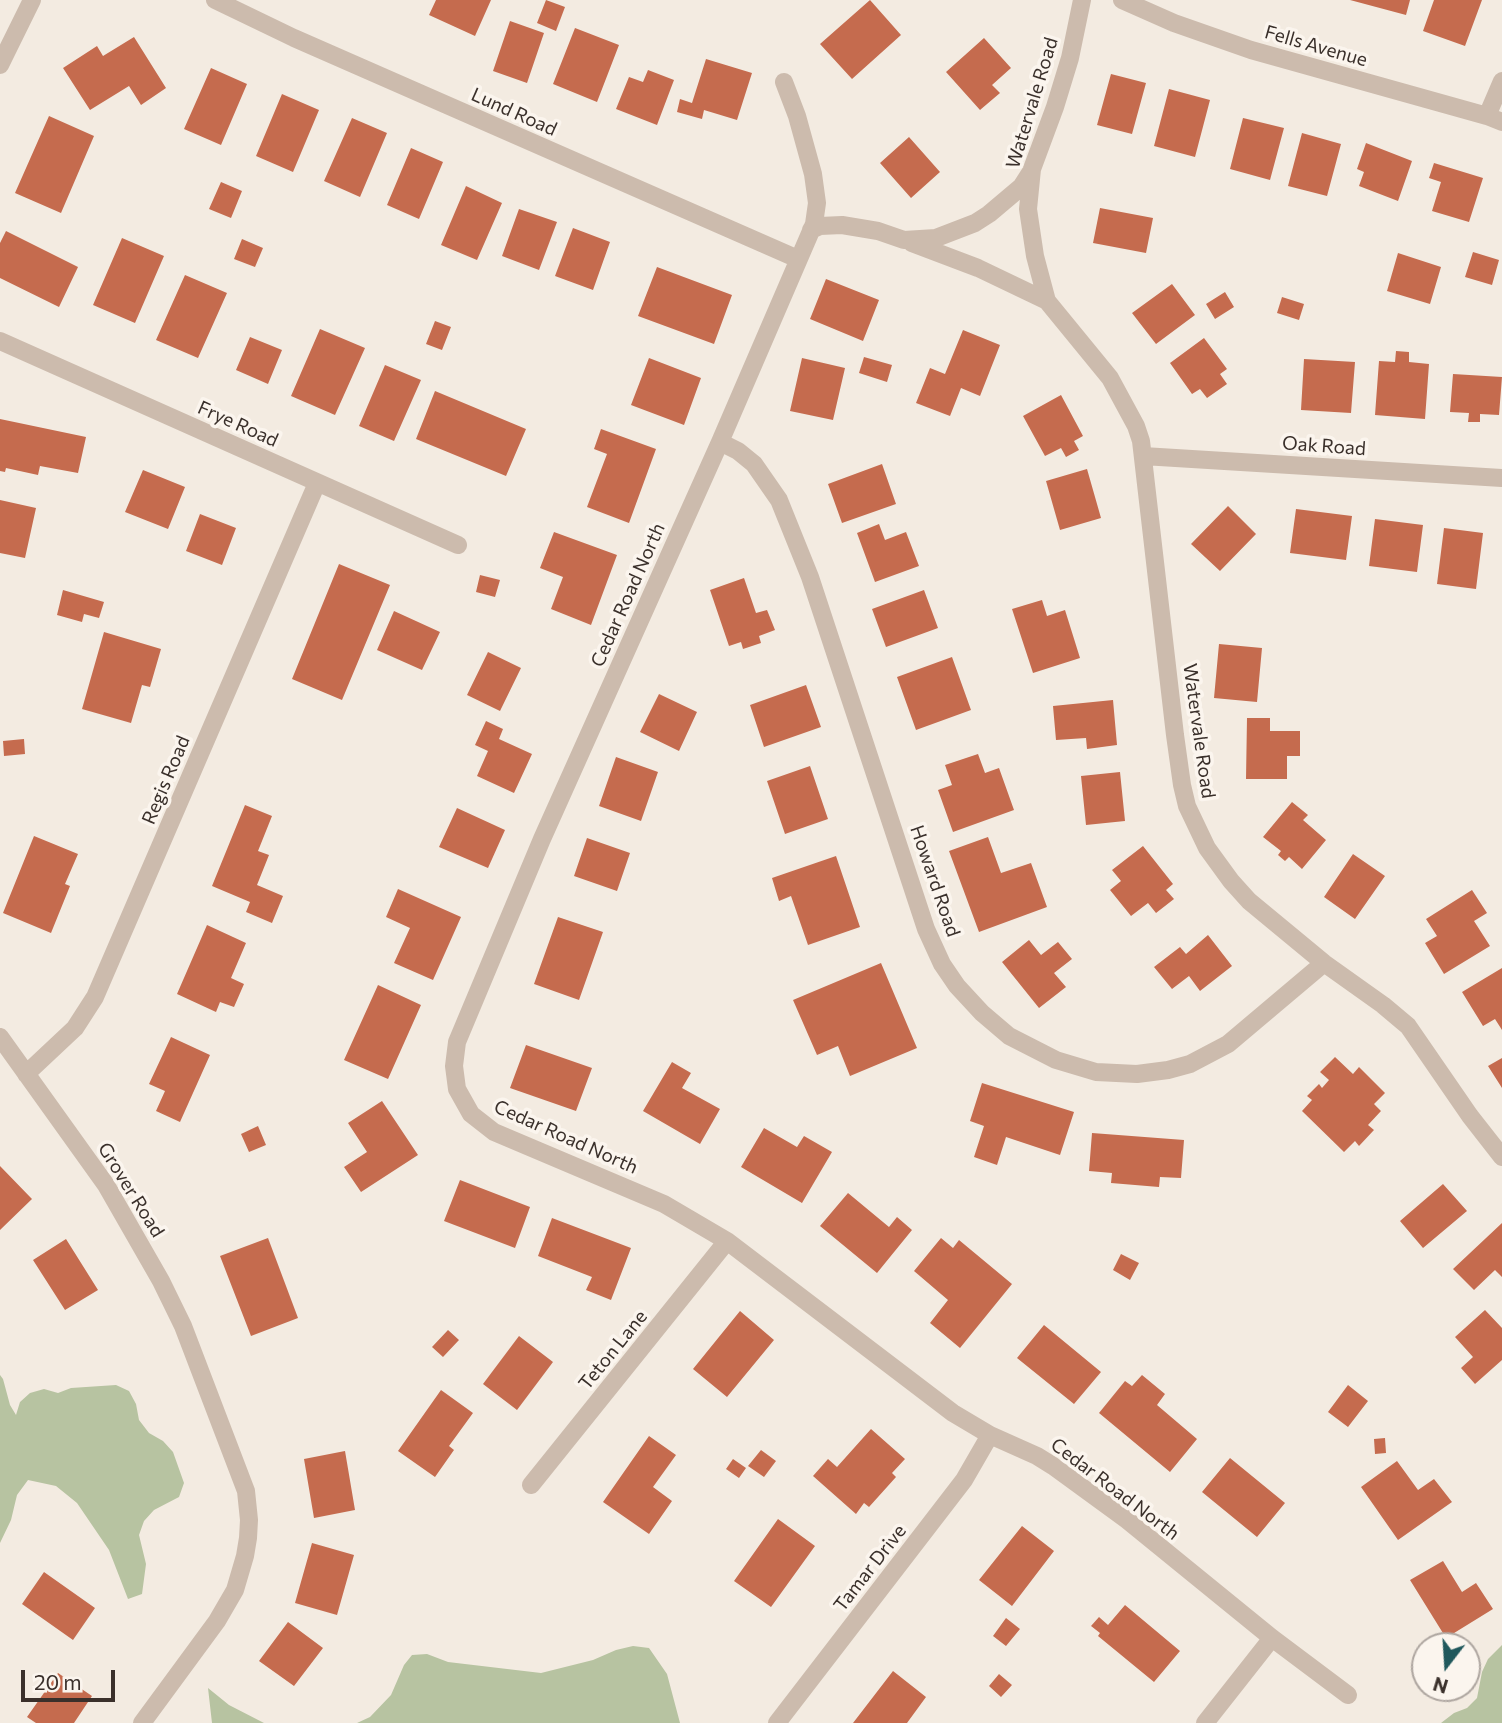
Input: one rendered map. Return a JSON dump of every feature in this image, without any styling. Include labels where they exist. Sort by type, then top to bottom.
[{"type":"street","points":[[0,65],[32,0]]},
{"type":"street","name":"Lund Road","points":[[215,0],[294,38],[798,259]]},
{"type":"street","name":"Watervale Road","points":[[1047,301],[1035,256],[1028,209],[1032,169],[1063,82],[1082,0]]},
{"type":"street","name":"Fells Avenue","points":[[1122,0],[1174,23],[1251,50],[1495,119]]},
{"type":"street","points":[[1495,119],[1502,81]]},
{"type":"street","name":"Cedar Road North","points":[[784,82],[797,116],[813,174],[817,216],[720,442],[542,839],[457,1042],[454,1066],[456,1082],[463,1102],[471,1114],[488,1128],[664,1204],[727,1241],[953,1413],[990,1435],[1053,1466],[1126,1520],[1348,1695]]},
{"type":"street","points":[[811,230],[820,226],[842,225],[878,231],[904,240],[936,238],[975,223],[1013,195],[1032,169]]},
{"type":"street","name":"Watervale Road","points":[[904,240],[978,268],[1047,301],[1110,379],[1136,426],[1143,456],[1176,745],[1187,806],[1207,848],[1249,901],[1324,963],[1408,1026],[1469,1116],[1502,1157]]},
{"type":"street","name":"Frye Road","points":[[0,341],[458,545]]},
{"type":"street","name":"Howard Road","points":[[720,442],[754,464],[779,500],[810,577],[926,929],[942,964],[957,986],[982,1013],[1009,1035],[1056,1060],[1096,1072],[1137,1074],[1158,1071],[1190,1064],[1228,1044],[1324,963]]},
{"type":"street","name":"Oak Road","points":[[1143,456],[1502,478]]},
{"type":"street","name":"Regis Road","points":[[26,1074],[75,1028],[95,997],[317,483]]},
{"type":"street","name":"Grover Road","points":[[0,1037],[106,1185],[162,1280],[183,1326],[246,1491],[249,1520],[245,1556],[235,1590],[222,1614],[142,1723]]},
{"type":"street","name":"Teton Lane","points":[[531,1485],[727,1241]]},
{"type":"street","name":"Tamar Drive","points":[[777,1723],[964,1480],[990,1435]]},
{"type":"street","points":[[1205,1723],[1272,1637]]},
{"type":"green space","points":[[0,1375],[16,1415],[20,1402],[30,1393],[44,1389],[58,1393],[71,1388],[116,1385],[129,1391],[136,1404],[139,1420],[149,1433],[163,1441],[173,1452],[184,1483],[179,1497],[154,1510],[144,1521],[139,1535],[146,1564],[142,1594],[128,1599],[109,1550],[77,1503],[56,1486],[28,1480],[17,1495],[11,1520],[0,1543]]},
{"type":"green space","points":[[1502,1645],[1502,1723],[1441,1723],[1473,1702],[1481,1702],[1481,1677],[1488,1659]]},
{"type":"green space","points":[[633,1646],[649,1648],[667,1674],[680,1723],[357,1723],[370,1717],[391,1695],[404,1665],[412,1655],[427,1654],[448,1662],[541,1673],[593,1660]]},
{"type":"green space","points":[[208,1688],[229,1705],[264,1723],[212,1723]]},
{"type":"building","points":[[436,0],[491,0],[475,36],[429,15]]},
{"type":"building","points":[[546,0],[565,7],[556,31],[537,23]]},
{"type":"building","points":[[870,0],[901,35],[852,79],[820,44]]},
{"type":"building","points":[[1350,0],[1410,0],[1406,15]]},
{"type":"building","points":[[1434,0],[1482,0],[1465,46],[1423,31]]},
{"type":"building","points":[[510,21],[544,33],[527,83],[493,71]]},
{"type":"building","points":[[575,28],[619,45],[597,102],[553,84]]},
{"type":"building","points":[[134,37],[166,88],[141,105],[129,86],[90,110],[63,68],[97,46],[103,56]]},
{"type":"building","points":[[984,38],[1011,68],[992,85],[1000,93],[980,110],[946,72]]},
{"type":"building","points":[[706,59],[752,73],[737,120],[704,110],[702,119],[677,112],[680,99],[692,103]]},
{"type":"building","points":[[211,68],[247,84],[221,145],[184,129]]},
{"type":"building","points":[[648,70],[674,80],[657,125],[616,109],[629,77],[643,82]]},
{"type":"building","points":[[1111,74],[1146,83],[1132,134],[1097,125]]},
{"type":"building","points":[[1169,89],[1210,100],[1195,157],[1154,146]]},
{"type":"building","points":[[282,94],[319,110],[293,172],[256,156]]},
{"type":"building","points":[[49,116],[94,136],[61,213],[15,193]]},
{"type":"building","points":[[352,118],[387,133],[360,197],[324,181]]},
{"type":"building","points":[[1243,118],[1284,128],[1270,180],[1230,169]]},
{"type":"building","points":[[1302,133],[1341,144],[1327,196],[1288,186]]},
{"type":"building","points":[[909,137],[940,172],[911,198],[880,163]]},
{"type":"building","points":[[1366,143],[1412,161],[1398,201],[1359,186],[1364,172],[1357,169]]},
{"type":"building","points":[[411,148],[443,162],[419,219],[387,205]]},
{"type":"building","points":[[1434,163],[1483,178],[1469,222],[1432,211],[1441,182],[1429,178]]},
{"type":"building","points":[[221,182],[242,191],[231,218],[209,209]]},
{"type":"building","points":[[466,186],[502,203],[477,260],[441,245]]},
{"type":"building","points":[[1100,208],[1153,218],[1146,253],[1093,243]]},
{"type":"building","points":[[519,209],[557,222],[539,270],[502,256]]},
{"type":"building","points":[[573,228],[610,242],[593,290],[555,276]]},
{"type":"building","points":[[6,231],[78,267],[59,307],[0,278],[0,243]]},
{"type":"building","points":[[122,238],[164,256],[135,323],[93,305]]},
{"type":"building","points":[[242,239],[263,248],[255,267],[234,259]]},
{"type":"building","points":[[1473,252],[1499,260],[1492,285],[1465,277]]},
{"type":"building","points":[[1398,253],[1441,267],[1430,304],[1387,291]]},
{"type":"building","points":[[657,267],[732,295],[714,344],[638,316]]},
{"type":"building","points":[[185,275],[227,293],[198,358],[156,340]]},
{"type":"building","points":[[826,279],[879,300],[863,341],[810,319]]},
{"type":"building","points":[[1172,284],[1195,315],[1156,344],[1132,313]]},
{"type":"building","points":[[1225,292],[1234,307],[1215,319],[1206,304]]},
{"type":"building","points":[[1282,297],[1304,304],[1299,320],[1277,313]]},
{"type":"building","points":[[435,321],[451,327],[442,350],[426,344]]},
{"type":"building","points":[[320,329],[365,348],[335,415],[291,396]]},
{"type":"building","points":[[963,330],[1000,345],[980,396],[961,388],[950,416],[916,403],[930,368],[945,374]]},
{"type":"building","points":[[250,337],[282,350],[268,384],[236,370]]},
{"type":"building","points":[[1204,338],[1227,369],[1220,374],[1227,384],[1207,398],[1200,389],[1192,394],[1170,363]]},
{"type":"building","points":[[1396,351],[1409,352],[1409,362],[1429,364],[1425,419],[1375,415],[1379,361],[1395,362]]},
{"type":"building","points":[[864,357],[892,365],[887,382],[859,373]]},
{"type":"building","points":[[649,358],[701,378],[684,425],[631,405]]},
{"type":"building","points":[[802,358],[845,368],[833,420],[790,411]]},
{"type":"building","points":[[1304,359],[1355,362],[1351,413],[1301,410]]},
{"type":"building","points":[[385,365],[421,380],[394,441],[359,426]]},
{"type":"building","points":[[1453,374],[1502,377],[1499,415],[1480,414],[1480,422],[1468,422],[1469,413],[1450,412]]},
{"type":"building","points":[[435,391],[526,429],[506,476],[416,439]]},
{"type":"building","points":[[1061,395],[1083,436],[1074,441],[1079,450],[1066,457],[1061,448],[1045,456],[1023,416]]},
{"type":"building","points":[[0,419],[86,437],[78,473],[40,466],[38,475],[6,468],[5,472],[0,471]]},
{"type":"building","points":[[601,429],[656,449],[629,523],[587,507],[607,454],[594,449]]},
{"type":"building","points":[[882,464],[896,504],[842,523],[828,484]]},
{"type":"building","points":[[1087,469],[1101,518],[1060,530],[1046,481]]},
{"type":"building","points":[[143,470],[185,487],[168,529],[125,512]]},
{"type":"building","points":[[0,500],[36,508],[25,558],[0,553]]},
{"type":"building","points":[[1228,506],[1256,534],[1220,571],[1191,544]]},
{"type":"building","points":[[1296,509],[1352,516],[1346,560],[1290,553]]},
{"type":"building","points":[[200,514],[236,528],[222,565],[186,551]]},
{"type":"building","points":[[1375,519],[1423,525],[1417,572],[1369,566]]},
{"type":"building","points":[[879,524],[885,540],[906,532],[919,566],[875,582],[857,533]]},
{"type":"building","points":[[1444,528],[1483,533],[1476,589],[1437,584]]},
{"type":"building","points":[[554,532],[617,555],[591,625],[551,609],[563,577],[540,568]]},
{"type":"building","points":[[339,564],[390,585],[342,700],[292,679]]},
{"type":"building","points":[[480,575],[500,580],[495,597],[476,592]]},
{"type":"building","points":[[744,578],[756,613],[767,610],[775,630],[759,636],[761,643],[743,649],[741,642],[729,646],[710,590]]},
{"type":"building","points":[[63,590],[104,602],[99,618],[84,614],[82,622],[57,615]]},
{"type":"building","points":[[924,590],[938,628],[886,647],[872,609]]},
{"type":"building","points":[[1042,600],[1047,616],[1065,610],[1080,658],[1033,673],[1012,609]]},
{"type":"building","points":[[394,611],[440,632],[422,670],[377,650]]},
{"type":"building","points":[[104,632],[161,649],[150,687],[142,685],[131,723],[82,709]]},
{"type":"building","points":[[1219,644],[1262,648],[1257,702],[1214,698]]},
{"type":"building","points":[[488,652],[521,668],[500,711],[467,695]]},
{"type":"building","points":[[952,657],[971,710],[916,730],[897,677]]},
{"type":"building","points":[[806,685],[821,727],[764,747],[750,705]]},
{"type":"building","points":[[659,694],[697,712],[679,751],[640,732]]},
{"type":"building","points":[[1113,700],[1117,745],[1087,749],[1086,738],[1056,740],[1053,706]]},
{"type":"building","points":[[1247,718],[1270,718],[1270,731],[1300,731],[1300,756],[1287,756],[1287,779],[1246,779]]},
{"type":"building","points":[[486,721],[503,729],[499,739],[532,754],[514,793],[477,776],[488,751],[475,745]]},
{"type":"building","points":[[24,739],[25,754],[4,756],[3,741]]},
{"type":"building","points":[[978,754],[985,773],[999,768],[1014,810],[953,832],[938,790],[952,785],[945,765]]},
{"type":"building","points":[[616,757],[658,772],[641,821],[599,806]]},
{"type":"building","points":[[810,766],[828,819],[785,834],[767,781]]},
{"type":"building","points":[[1120,772],[1125,821],[1086,825],[1081,776]]},
{"type":"building","points":[[1292,802],[1308,815],[1303,820],[1326,840],[1302,869],[1289,857],[1285,861],[1278,855],[1281,851],[1263,837]]},
{"type":"building","points":[[245,805],[272,816],[258,851],[269,855],[257,885],[283,896],[272,923],[246,912],[250,902],[212,886]]},
{"type":"building","points":[[457,808],[505,830],[488,868],[439,847]]},
{"type":"building","points":[[34,836],[78,854],[65,884],[70,886],[51,933],[3,913]]},
{"type":"building","points":[[988,837],[1001,873],[1031,863],[1047,907],[979,932],[949,851]]},
{"type":"building","points":[[587,838],[630,853],[617,891],[574,876]]},
{"type":"building","points":[[1143,846],[1173,884],[1166,890],[1174,899],[1156,913],[1148,903],[1131,916],[1110,890],[1121,881],[1112,870]]},
{"type":"building","points":[[1353,854],[1385,876],[1355,919],[1324,897]]},
{"type":"building","points":[[836,856],[860,927],[808,945],[791,896],[779,901],[772,878]]},
{"type":"building","points":[[398,889],[461,917],[433,980],[394,963],[410,928],[386,917]]},
{"type":"building","points":[[1472,890],[1487,913],[1474,921],[1490,946],[1444,974],[1425,943],[1437,936],[1426,919]]},
{"type":"building","points":[[558,917],[603,932],[579,1000],[534,984]]},
{"type":"building","points":[[207,925],[246,943],[231,978],[244,984],[234,1007],[220,1002],[216,1012],[177,994]]},
{"type":"building","points":[[1208,935],[1232,966],[1200,991],[1189,976],[1172,989],[1154,967],[1180,947],[1186,954]]},
{"type":"building","points":[[1029,940],[1041,955],[1058,942],[1072,959],[1054,973],[1066,987],[1039,1008],[1002,962]]},
{"type":"building","points":[[881,963],[917,1048],[850,1076],[838,1046],[817,1055],[793,1000]]},
{"type":"building","points":[[1502,968],[1502,1030],[1495,1019],[1483,1026],[1462,992]]},
{"type":"building","points":[[378,985],[421,1005],[388,1079],[344,1060]]},
{"type":"building","points":[[171,1037],[210,1055],[180,1122],[156,1111],[165,1091],[149,1084]]},
{"type":"building","points":[[526,1045],[592,1068],[576,1111],[510,1088]]},
{"type":"building","points":[[1335,1057],[1353,1074],[1359,1067],[1385,1093],[1374,1104],[1381,1111],[1368,1125],[1374,1130],[1359,1146],[1355,1141],[1344,1152],[1302,1111],[1312,1100],[1307,1096],[1319,1084],[1322,1088],[1329,1080],[1320,1072]]},
{"type":"building","points":[[1502,1058],[1502,1088],[1488,1066]]},
{"type":"building","points":[[672,1062],[691,1073],[682,1088],[720,1109],[700,1144],[643,1111]]},
{"type":"building","points":[[982,1083],[1074,1112],[1060,1155],[1006,1137],[997,1165],[974,1157],[984,1126],[970,1121]]},
{"type":"building","points":[[382,1101],[418,1155],[361,1192],[344,1167],[367,1152],[348,1123]]},
{"type":"building","points":[[258,1126],[266,1145],[249,1152],[241,1134]]},
{"type":"building","points":[[764,1128],[797,1147],[804,1136],[832,1152],[802,1203],[741,1167]]},
{"type":"building","points":[[1092,1133],[1184,1140],[1181,1178],[1160,1177],[1159,1187],[1111,1183],[1112,1173],[1089,1171]]},
{"type":"building","points":[[0,1166],[32,1199],[0,1230]]},
{"type":"building","points":[[460,1180],[530,1207],[515,1248],[444,1221]]},
{"type":"building","points":[[1443,1184],[1467,1211],[1423,1248],[1400,1221]]},
{"type":"building","points":[[848,1193],[889,1227],[897,1217],[912,1230],[877,1273],[820,1226]]},
{"type":"building","points":[[552,1218],[631,1248],[611,1300],[586,1290],[592,1277],[538,1256]]},
{"type":"building","points":[[1502,1223],[1502,1277],[1495,1270],[1474,1290],[1453,1269]]},
{"type":"building","points":[[268,1238],[298,1318],[251,1336],[220,1256]]},
{"type":"building","points":[[941,1238],[953,1248],[959,1240],[1012,1284],[960,1348],[930,1323],[948,1300],[914,1271]]},
{"type":"building","points":[[66,1239],[98,1290],[65,1310],[33,1260]]},
{"type":"building","points":[[1121,1254],[1139,1263],[1130,1280],[1113,1270]]},
{"type":"building","points":[[1485,1310],[1502,1328],[1502,1360],[1475,1384],[1461,1368],[1473,1357],[1455,1337]]},
{"type":"building","points":[[740,1311],[774,1340],[727,1397],[693,1369]]},
{"type":"building","points":[[1044,1325],[1101,1372],[1074,1404],[1017,1358]]},
{"type":"building","points":[[448,1330],[459,1340],[443,1357],[432,1347]]},
{"type":"building","points":[[519,1336],[553,1362],[517,1410],[483,1384]]},
{"type":"building","points":[[1142,1375],[1165,1394],[1157,1405],[1197,1439],[1170,1472],[1099,1413],[1125,1381],[1132,1386]]},
{"type":"building","points":[[1348,1385],[1368,1401],[1348,1427],[1328,1412]]},
{"type":"building","points":[[441,1390],[473,1413],[449,1446],[454,1450],[435,1477],[398,1451]]},
{"type":"building","points":[[871,1429],[905,1459],[892,1473],[896,1477],[869,1507],[864,1503],[856,1514],[813,1476],[828,1459],[837,1467]]},
{"type":"building","points":[[649,1436],[676,1455],[653,1487],[672,1501],[649,1534],[603,1502]]},
{"type":"building","points":[[1385,1438],[1386,1453],[1375,1454],[1374,1439]]},
{"type":"building","points":[[761,1450],[776,1461],[764,1477],[748,1466]]},
{"type":"building","points":[[345,1451],[355,1510],[314,1518],[304,1459]]},
{"type":"building","points":[[1230,1458],[1285,1503],[1257,1537],[1202,1492]]},
{"type":"building","points":[[733,1459],[746,1468],[739,1478],[726,1469]]},
{"type":"building","points":[[1397,1461],[1418,1490],[1434,1479],[1452,1502],[1398,1540],[1361,1487]]},
{"type":"building","points":[[778,1519],[815,1546],[771,1607],[734,1581]]},
{"type":"building","points":[[1022,1526],[1054,1551],[1012,1606],[979,1580]]},
{"type":"building","points":[[312,1543],[354,1555],[337,1615],[295,1603]]},
{"type":"building","points":[[1443,1561],[1462,1592],[1476,1583],[1493,1609],[1456,1632],[1442,1632],[1410,1580]]},
{"type":"building","points":[[44,1572],[95,1608],[73,1640],[22,1604]]},
{"type":"building","points":[[1125,1605],[1180,1651],[1154,1682],[1098,1636],[1100,1633],[1091,1626],[1099,1617],[1108,1625]]},
{"type":"building","points":[[1006,1618],[1020,1629],[1006,1646],[993,1636]]},
{"type":"building","points":[[288,1622],[323,1648],[294,1686],[259,1661]]},
{"type":"building","points":[[893,1671],[926,1697],[907,1723],[853,1723]]},
{"type":"building","points":[[58,1673],[92,1696],[74,1723],[36,1723],[27,1717]]},
{"type":"building","points":[[999,1674],[1012,1685],[1001,1697],[989,1686]]}]
